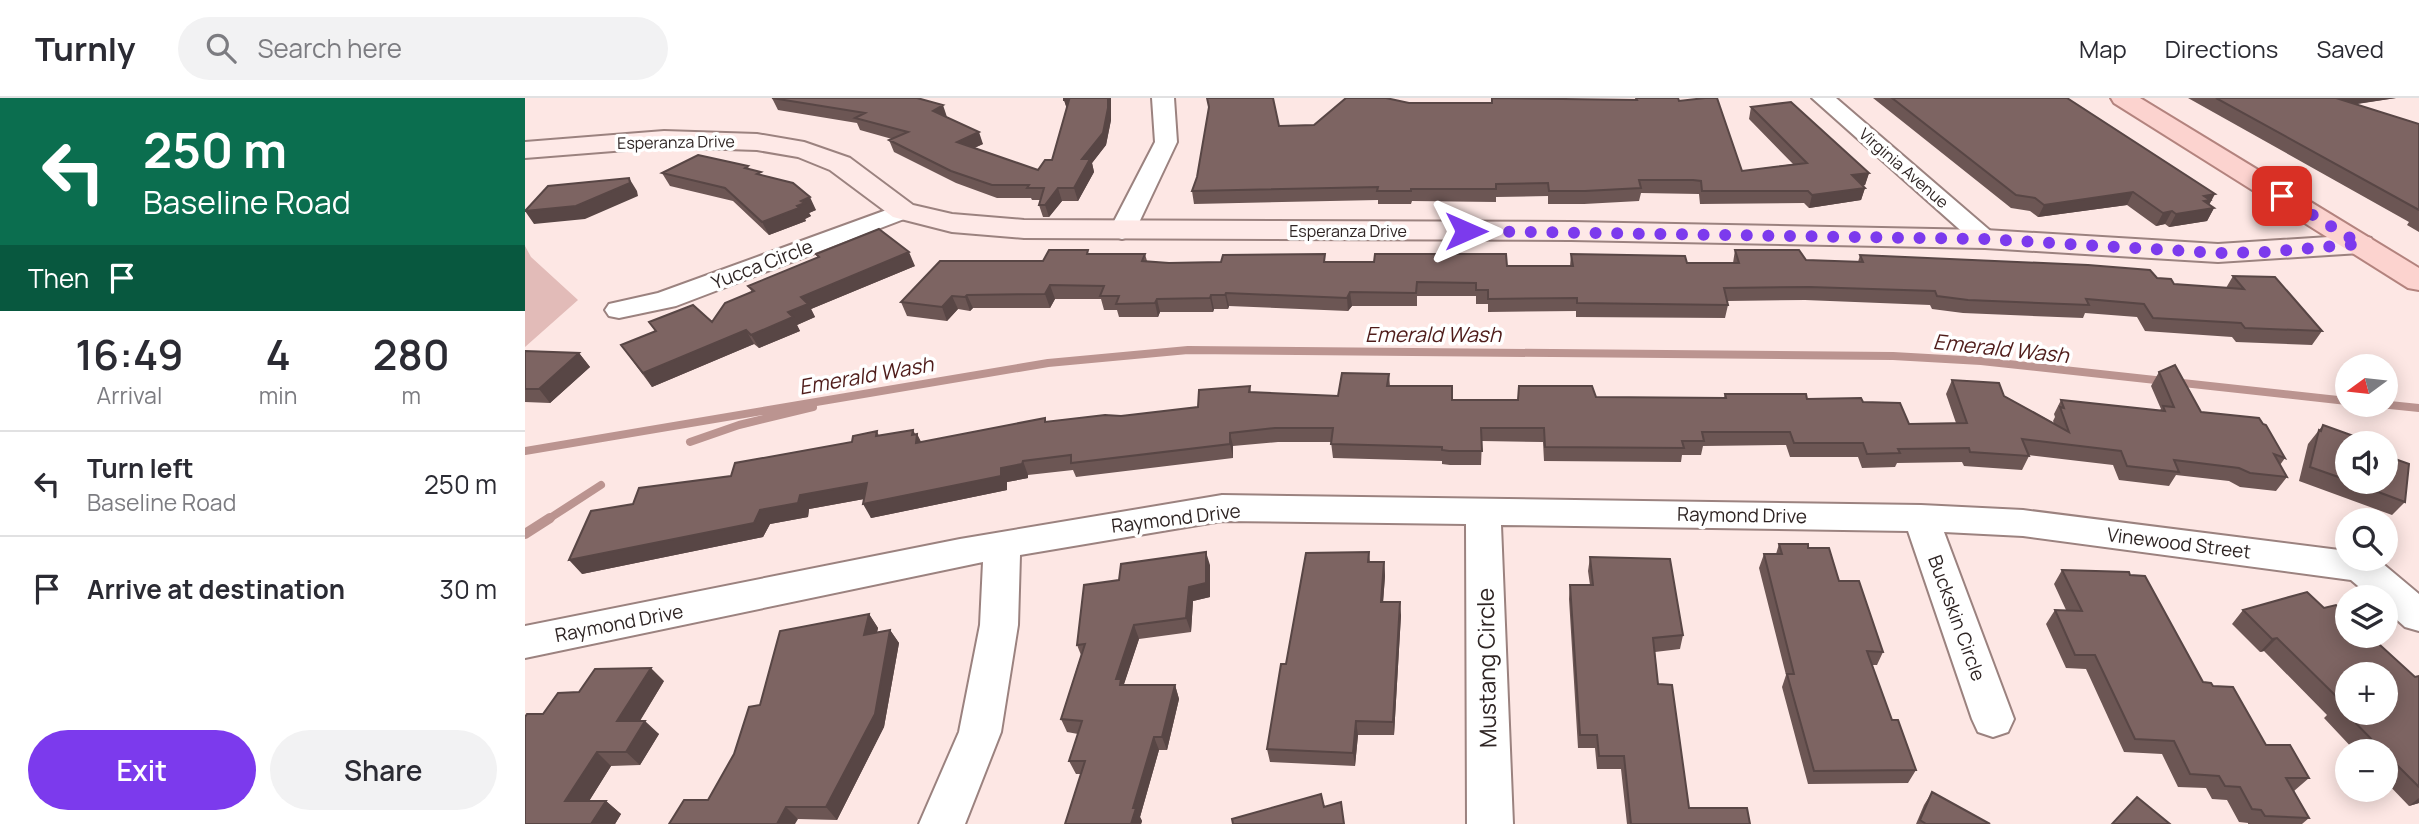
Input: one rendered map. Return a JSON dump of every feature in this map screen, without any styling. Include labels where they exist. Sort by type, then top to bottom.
[{"type":"main road","points":[[2123,98],[2419,281]]},
{"type":"main road","name":"Esperanza Drive","points":[[525,150],[664,139],[757,142],[804,150],[840,164],[903,211],[953,223],[1024,229],[1571,231],[1985,239],[2218,253],[2360,244]]},
{"type":"street","points":[[1122,231],[1166,142],[1163,98]]},
{"type":"street","name":"Virginia Avenue","points":[[1823,98],[1985,239]]},
{"type":"street","name":"Yucca Circle","points":[[619,310],[666,300],[903,211]]},
{"type":"street","name":"Raymond Drive","points":[[525,642],[1002,546],[1145,519],[1222,508],[1921,518]]},
{"type":"street","name":"Mustang Circle","points":[[1483,511],[1490,824]]},
{"type":"street","name":"Vinewood Street","points":[[1921,518],[2023,523],[2361,567],[2419,616]]},
{"type":"street","name":"Buckskin Circle","points":[[1921,518],[1993,719]]},
{"type":"street","points":[[942,824],[980,732],[999,625],[1002,546]]},
{"type":"shaded area","points":[[525,246],[531,257],[578,300],[525,347]]},
{"type":"building","points":[[772,98],[917,98],[943,105],[933,111],[979,132],[957,142],[1038,170],[1045,160],[1052,160],[1069,100],[1064,98],[1108,98],[1108,108],[1103,133],[1082,159],[1090,159],[1074,188],[1058,188],[1045,205],[1039,205],[1044,188],[1027,188],[1029,185],[992,185],[951,171],[889,140],[908,132],[855,118],[865,113]]},
{"type":"building","points":[[1207,98],[1273,98],[1279,126],[1314,125],[1346,98],[1386,98],[1409,103],[1492,103],[1492,98],[1678,98],[1679,101],[1717,98],[1742,171],[1807,163],[1751,107],[1791,102],[1869,173],[1852,175],[1865,188],[1812,195],[1808,191],[1702,191],[1701,181],[1693,180],[1639,180],[1641,188],[1585,191],[1549,191],[1548,183],[1496,184],[1496,189],[1411,191],[1377,191],[1378,187],[1192,191],[1197,177],[1209,107]]},
{"type":"building","points":[[1892,98],[2067,98],[2215,194],[2204,196],[2210,200],[2204,201],[2214,208],[2176,214],[2172,211],[2163,213],[2133,192],[2044,205],[2035,198],[2016,195]]},
{"type":"building","points":[[2216,98],[2336,98],[2419,124],[2419,210]]},
{"type":"building","points":[[698,155],[748,166],[745,168],[761,172],[757,174],[793,183],[810,197],[801,201],[805,203],[797,206],[799,208],[762,222],[725,188],[662,173]]},
{"type":"building","points":[[629,178],[630,183],[576,206],[525,211],[548,186]]},
{"type":"building","points":[[879,229],[909,252],[801,297],[808,304],[788,312],[793,317],[751,335],[746,330],[643,373],[621,345],[656,331],[649,322],[693,305],[712,322],[725,303],[754,291],[748,286],[819,257],[816,254]]},
{"type":"building","points":[[1049,250],[1088,250],[1087,254],[1145,254],[1142,261],[1169,263],[1221,262],[1223,255],[1325,254],[1324,262],[1374,262],[1375,254],[1506,254],[1507,266],[1573,266],[1571,254],[1685,256],[1687,263],[1739,263],[1735,250],[1799,250],[1806,260],[1863,262],[1860,255],[2088,265],[2150,270],[2157,278],[2171,279],[2174,284],[2244,289],[2233,276],[2275,277],[2322,331],[2245,328],[2241,323],[2153,318],[2144,304],[2086,299],[2089,305],[1968,300],[1937,296],[1935,291],[1809,287],[1724,288],[1728,305],[1577,303],[1577,298],[1488,299],[1488,290],[1476,290],[1476,283],[1417,282],[1416,293],[1350,292],[1347,298],[1226,293],[1211,295],[1210,298],[1157,299],[1155,303],[1116,304],[1119,296],[1100,296],[1104,286],[1050,285],[1045,294],[952,296],[942,307],[901,302],[940,261],[1043,261]]},
{"type":"building","points":[[525,351],[579,353],[539,389],[525,389]]},
{"type":"building","points":[[2175,365],[2201,412],[2259,418],[2266,425],[2285,458],[2274,454],[2287,477],[2174,460],[2179,472],[2127,466],[2121,451],[2022,439],[2029,456],[1970,452],[1969,448],[1898,449],[1900,453],[1867,454],[1863,443],[1794,443],[1790,432],[1702,432],[1704,441],[1682,441],[1684,448],[1545,447],[1544,428],[1481,428],[1482,451],[1449,451],[1442,450],[1442,447],[1331,444],[1333,428],[1275,428],[1230,433],[1230,444],[1071,463],[1071,455],[1023,461],[1022,464],[1001,468],[1001,476],[863,504],[867,483],[800,495],[798,503],[760,510],[754,523],[569,560],[591,511],[633,504],[639,488],[731,476],[735,463],[852,442],[853,436],[877,431],[876,436],[913,430],[912,435],[917,434],[916,443],[1045,418],[1045,422],[1198,407],[1199,390],[1250,386],[1249,392],[1338,396],[1342,373],[1389,374],[1387,386],[1452,386],[1452,400],[1518,400],[1519,386],[1592,386],[1596,397],[1726,398],[1725,394],[1806,394],[1807,399],[1861,398],[1863,402],[1900,403],[1909,424],[1967,423],[1952,380],[1999,383],[2004,396],[2069,432],[2060,407],[2064,408],[2061,400],[2165,411],[2163,406],[2174,407],[2159,372]]},
{"type":"building","points":[[2323,425],[2340,431],[2335,431],[2335,476],[2310,467],[2319,430],[2321,431]]},
{"type":"building","points":[[2398,460],[2409,464],[2405,502],[2384,494],[2398,494]]},
{"type":"building","points":[[1779,544],[1808,544],[1808,548],[1829,548],[1839,581],[1859,581],[1883,652],[1867,651],[1892,720],[1898,720],[1916,770],[1814,771],[1787,674],[1794,674],[1764,554],[1782,554]]},
{"type":"building","points":[[1206,552],[1206,583],[1189,587],[1186,618],[1134,625],[1116,679],[1121,679],[1120,685],[1175,685],[1162,737],[1154,737],[1133,808],[1136,808],[1131,824],[1065,824],[1085,761],[1069,761],[1082,721],[1061,719],[1085,644],[1077,645],[1084,585],[1119,580],[1121,564]]},
{"type":"building","points":[[1369,552],[1368,562],[1384,562],[1381,602],[1400,602],[1393,722],[1356,721],[1353,753],[1267,749],[1281,664],[1286,664],[1306,553]]},
{"type":"building","points":[[1590,557],[1670,559],[1683,635],[1653,638],[1658,684],[1672,685],[1689,808],[1747,808],[1750,824],[1631,824],[1624,756],[1599,756],[1597,735],[1580,735],[1570,585],[1593,585]]},
{"type":"building","points":[[2062,570],[2129,572],[2130,575],[2145,576],[2203,682],[2213,686],[2233,687],[2266,745],[2290,745],[2309,778],[2286,778],[2309,818],[2265,816],[2261,810],[2252,809],[2240,787],[2225,786],[2219,776],[2190,774],[2174,741],[2135,739],[2095,655],[2075,655],[2055,610],[2082,611]]},
{"type":"building","points":[[2307,592],[2324,608],[2335,605],[2335,648],[2383,648],[2415,677],[2419,676],[2419,787],[2398,766],[2398,739],[2371,739],[2358,725],[2398,725],[2398,662],[2335,662],[2335,695],[2277,638],[2272,639],[2243,610]]},
{"type":"building","points":[[869,614],[864,635],[890,630],[875,714],[826,807],[786,807],[777,824],[669,824],[684,800],[708,800],[734,754],[749,707],[760,705],[780,631]]},
{"type":"building","points":[[651,668],[617,721],[645,721],[626,752],[597,752],[565,801],[606,801],[591,824],[525,824],[527,714],[543,714],[558,693],[579,692],[595,669]]},
{"type":"building","points":[[1932,792],[1990,824],[1926,824],[1920,820]]},
{"type":"building","points":[[1321,794],[1324,807],[1341,802],[1344,824],[1233,824],[1232,819]]},
{"type":"building","points":[[2137,797],[2170,824],[2112,824]]},
{"type":"waterway","name":"Emerald Wash","points":[[525,451],[1048,363],[1188,350],[1893,356],[1981,361],[2335,400]]},
{"type":"waterway","name":"Emerald Wash","points":[[2398,406],[2419,408]]},
{"type":"waterway","points":[[690,442],[739,425],[813,407]]},
{"type":"waterway","points":[[547,520],[601,485]]},
{"type":"waterway","points":[[525,534],[550,518]]},
{"type":"route","points":[[1466,231],[1985,239],[2218,253],[2360,244],[2282,196]]}]
